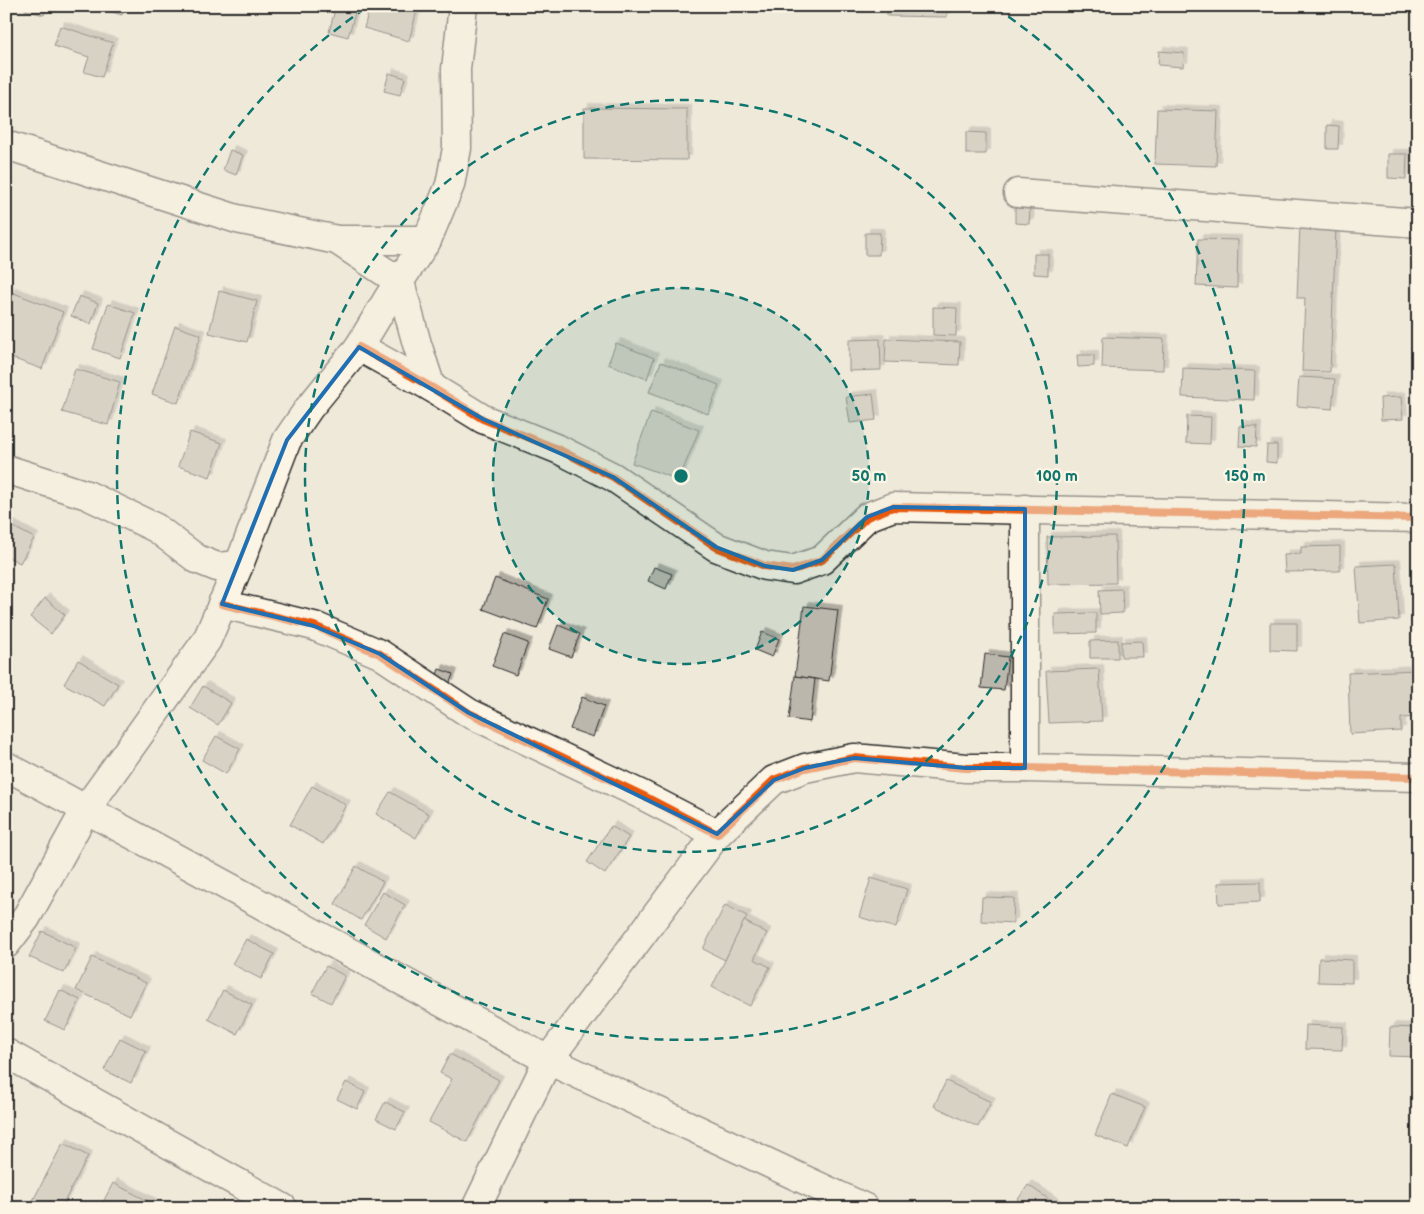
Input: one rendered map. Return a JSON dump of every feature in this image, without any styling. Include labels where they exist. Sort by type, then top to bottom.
[{"type":"street","points":[[6,944],[26,918],[86,809],[207,640],[239,565],[287,440],[309,408],[359,346],[427,240],[450,185],[457,148],[456,69],[463,6]]},
{"type":"street","points":[[6,144],[237,219],[337,240],[427,240]]},
{"type":"street","points":[[1018,192],[1418,223]]},
{"type":"street","points":[[337,240],[400,282],[416,344],[431,387]]},
{"type":"street","points":[[359,346],[483,418],[560,450],[614,477],[716,546],[765,566],[793,570],[822,560],[867,517],[893,507],[1418,518]]},
{"type":"street","points":[[6,469],[87,495],[156,528],[197,559],[217,567],[239,565]]},
{"type":"street","points":[[1025,509],[1025,768]]},
{"type":"street","points":[[222,604],[314,626],[380,654],[469,714],[642,795],[717,834]]},
{"type":"street","points":[[476,1208],[548,1060],[717,834],[774,780],[805,768],[854,758],[966,768],[1418,777]]},
{"type":"street","points":[[6,766],[548,1060],[865,1208]]},
{"type":"street","points":[[6,1053],[283,1208]]},
{"type":"highlighted area","points":[[359,347],[483,419],[613,477],[716,547],[765,566],[793,570],[822,560],[867,517],[893,507],[1025,509],[1025,768],[966,768],[854,758],[805,768],[774,780],[717,834],[469,713],[380,654],[314,626],[222,604],[287,440]]},
{"type":"building","points":[[26,6],[47,6],[44,15],[25,10]]},
{"type":"building","points":[[111,6],[124,6],[122,15],[109,11]]},
{"type":"building","points":[[336,6],[356,10],[348,37],[329,32]]},
{"type":"building","points":[[370,6],[418,6],[409,41],[364,28]]},
{"type":"building","points":[[887,6],[947,6],[947,17],[887,16]]},
{"type":"building","points":[[1415,6],[1418,6],[1418,58],[1417,58]]},
{"type":"building","points":[[60,26],[113,43],[102,77],[84,72],[89,57],[54,46]]},
{"type":"building","points":[[1159,51],[1184,53],[1183,67],[1158,65]]},
{"type":"building","points":[[389,73],[405,78],[400,95],[384,91]]},
{"type":"building","points":[[584,108],[687,109],[687,160],[584,159]]},
{"type":"building","points":[[1157,109],[1218,111],[1216,166],[1155,164]]},
{"type":"building","points":[[1327,125],[1339,126],[1338,149],[1327,149]]},
{"type":"building","points":[[966,132],[986,133],[986,154],[966,154]]},
{"type":"building","points":[[230,150],[243,155],[236,175],[223,170]]},
{"type":"building","points":[[1388,154],[1407,154],[1406,179],[1388,178]]},
{"type":"building","points":[[1015,208],[1030,209],[1029,224],[1015,223]]},
{"type":"building","points":[[1300,225],[1336,227],[1330,372],[1302,371],[1305,298],[1297,298]]},
{"type":"building","points":[[865,233],[880,233],[879,255],[865,255]]},
{"type":"building","points":[[1198,239],[1238,240],[1237,288],[1196,286]]},
{"type":"building","points":[[1034,254],[1048,254],[1048,275],[1034,274]]},
{"type":"building","points":[[219,291],[257,301],[247,342],[209,333]]},
{"type":"building","points":[[11,292],[63,312],[42,369],[6,356],[6,304]]},
{"type":"building","points":[[79,296],[98,303],[91,324],[71,316]]},
{"type":"building","points":[[108,304],[135,313],[120,358],[93,349]]},
{"type":"building","points":[[933,307],[957,308],[956,336],[933,335]]},
{"type":"building","points":[[175,326],[201,335],[178,403],[152,394]]},
{"type":"building","points":[[1103,337],[1164,339],[1163,370],[1102,368]]},
{"type":"building","points":[[880,339],[881,370],[849,371],[849,340]]},
{"type":"building","points":[[886,339],[960,342],[959,365],[885,362]]},
{"type":"building","points":[[616,343],[654,358],[647,379],[608,364]]},
{"type":"building","points":[[1077,355],[1094,355],[1094,366],[1078,367]]},
{"type":"building","points":[[661,362],[719,385],[708,414],[649,392]]},
{"type":"building","points":[[1183,368],[1255,371],[1254,400],[1182,397]]},
{"type":"building","points":[[75,369],[120,382],[108,425],[62,412]]},
{"type":"building","points":[[1299,377],[1335,379],[1332,409],[1297,406]]},
{"type":"building","points":[[873,394],[876,420],[850,423],[846,397]]},
{"type":"building","points":[[1401,397],[1403,419],[1381,420],[1380,398]]},
{"type":"building","points":[[651,412],[699,430],[679,480],[632,463]]},
{"type":"building","points":[[1187,416],[1211,417],[1210,444],[1186,443]]},
{"type":"building","points":[[1240,426],[1257,427],[1256,447],[1239,446]]},
{"type":"building","points":[[190,432],[222,443],[210,477],[178,466]]},
{"type":"building","points":[[1267,445],[1277,445],[1277,463],[1266,462]]},
{"type":"building","points":[[6,523],[34,538],[20,563],[6,556]]},
{"type":"building","points":[[1115,536],[1116,583],[1048,584],[1047,537]]},
{"type":"building","points":[[1340,546],[1340,571],[1285,572],[1284,555],[1301,554],[1301,547]]},
{"type":"building","points":[[1396,564],[1399,620],[1360,623],[1356,566]]},
{"type":"building","points":[[654,567],[672,574],[666,589],[648,581]]},
{"type":"building","points":[[495,578],[548,599],[537,629],[483,609]]},
{"type":"building","points":[[1122,589],[1123,613],[1100,614],[1099,590]]},
{"type":"building","points":[[45,598],[65,615],[51,634],[30,617]]},
{"type":"building","points":[[804,606],[838,610],[829,681],[795,676]]},
{"type":"building","points":[[1096,613],[1096,633],[1055,634],[1055,614]]},
{"type":"building","points":[[1270,623],[1297,623],[1297,651],[1270,650]]},
{"type":"building","points":[[558,625],[580,634],[571,657],[549,649]]},
{"type":"building","points":[[762,632],[779,639],[772,657],[755,650]]},
{"type":"building","points":[[504,634],[528,643],[516,675],[492,666]]},
{"type":"building","points":[[1118,640],[1118,658],[1090,658],[1090,641]]},
{"type":"building","points":[[1142,641],[1143,657],[1121,657],[1121,642]]},
{"type":"building","points":[[985,654],[1008,657],[1004,690],[981,688]]},
{"type":"building","points":[[78,660],[118,684],[105,706],[64,684]]},
{"type":"building","points":[[439,669],[453,674],[449,685],[435,680]]},
{"type":"building","points":[[1099,669],[1102,721],[1049,723],[1046,671]]},
{"type":"building","points":[[1418,670],[1418,717],[1401,718],[1401,731],[1350,734],[1348,673]]},
{"type":"building","points":[[795,676],[815,679],[810,722],[789,719]]},
{"type":"building","points":[[203,686],[231,703],[218,725],[190,708]]},
{"type":"building","points":[[582,697],[604,706],[593,737],[570,729]]},
{"type":"building","points":[[216,736],[240,749],[226,774],[202,760]]},
{"type":"building","points":[[312,786],[346,805],[323,844],[290,825]]},
{"type":"building","points":[[390,792],[429,814],[416,838],[376,814]]},
{"type":"building","points":[[611,826],[629,837],[605,874],[587,862]]},
{"type":"building","points":[[356,866],[383,882],[361,920],[335,904]]},
{"type":"building","points":[[871,878],[907,889],[896,928],[859,917]]},
{"type":"building","points":[[1260,882],[1260,902],[1219,904],[1218,883]]},
{"type":"building","points":[[383,892],[405,905],[386,938],[364,925]]},
{"type":"building","points":[[982,897],[1014,898],[1013,923],[981,921]]},
{"type":"building","points":[[725,905],[747,916],[725,960],[703,949]]},
{"type":"building","points":[[744,921],[767,933],[754,959],[770,967],[750,1006],[712,987]]},
{"type":"building","points":[[42,931],[76,948],[64,973],[29,957]]},
{"type":"building","points":[[246,939],[274,954],[261,979],[232,964]]},
{"type":"building","points":[[92,957],[146,983],[130,1015],[76,990]]},
{"type":"building","points":[[1319,958],[1352,960],[1352,983],[1318,982]]},
{"type":"building","points":[[326,966],[345,976],[331,1003],[312,993]]},
{"type":"building","points":[[60,990],[80,1000],[65,1030],[45,1021]]},
{"type":"building","points":[[223,990],[252,1005],[237,1034],[208,1019]]},
{"type":"building","points":[[1306,1025],[1343,1027],[1342,1050],[1305,1049]]},
{"type":"building","points":[[1390,1027],[1418,1028],[1418,1057],[1389,1056]]},
{"type":"building","points":[[120,1038],[146,1051],[131,1083],[104,1070]]},
{"type":"building","points":[[450,1054],[499,1080],[467,1142],[429,1122],[452,1079],[440,1073]]},
{"type":"building","points":[[946,1081],[991,1102],[978,1127],[934,1106]]},
{"type":"building","points":[[346,1082],[365,1092],[357,1109],[337,1099]]},
{"type":"building","points":[[1112,1094],[1145,1107],[1128,1148],[1095,1135]]},
{"type":"building","points":[[385,1102],[405,1112],[396,1129],[376,1119]]},
{"type":"building","points":[[63,1143],[88,1156],[61,1208],[29,1208]]},
{"type":"building","points":[[113,1183],[152,1203],[149,1208],[100,1208]]},
{"type":"building","points":[[1028,1185],[1057,1205],[1056,1208],[1012,1208]]},
{"type":"cycle path","points":[[359,347],[431,387],[483,419],[560,450],[613,477],[716,547],[765,566],[793,570],[822,560],[867,517],[893,507],[1418,518]]},
{"type":"cycle path","points":[[222,604],[314,626],[380,654],[469,713],[642,795],[717,834],[774,780],[805,768],[854,758],[966,768],[1418,777]]}]
